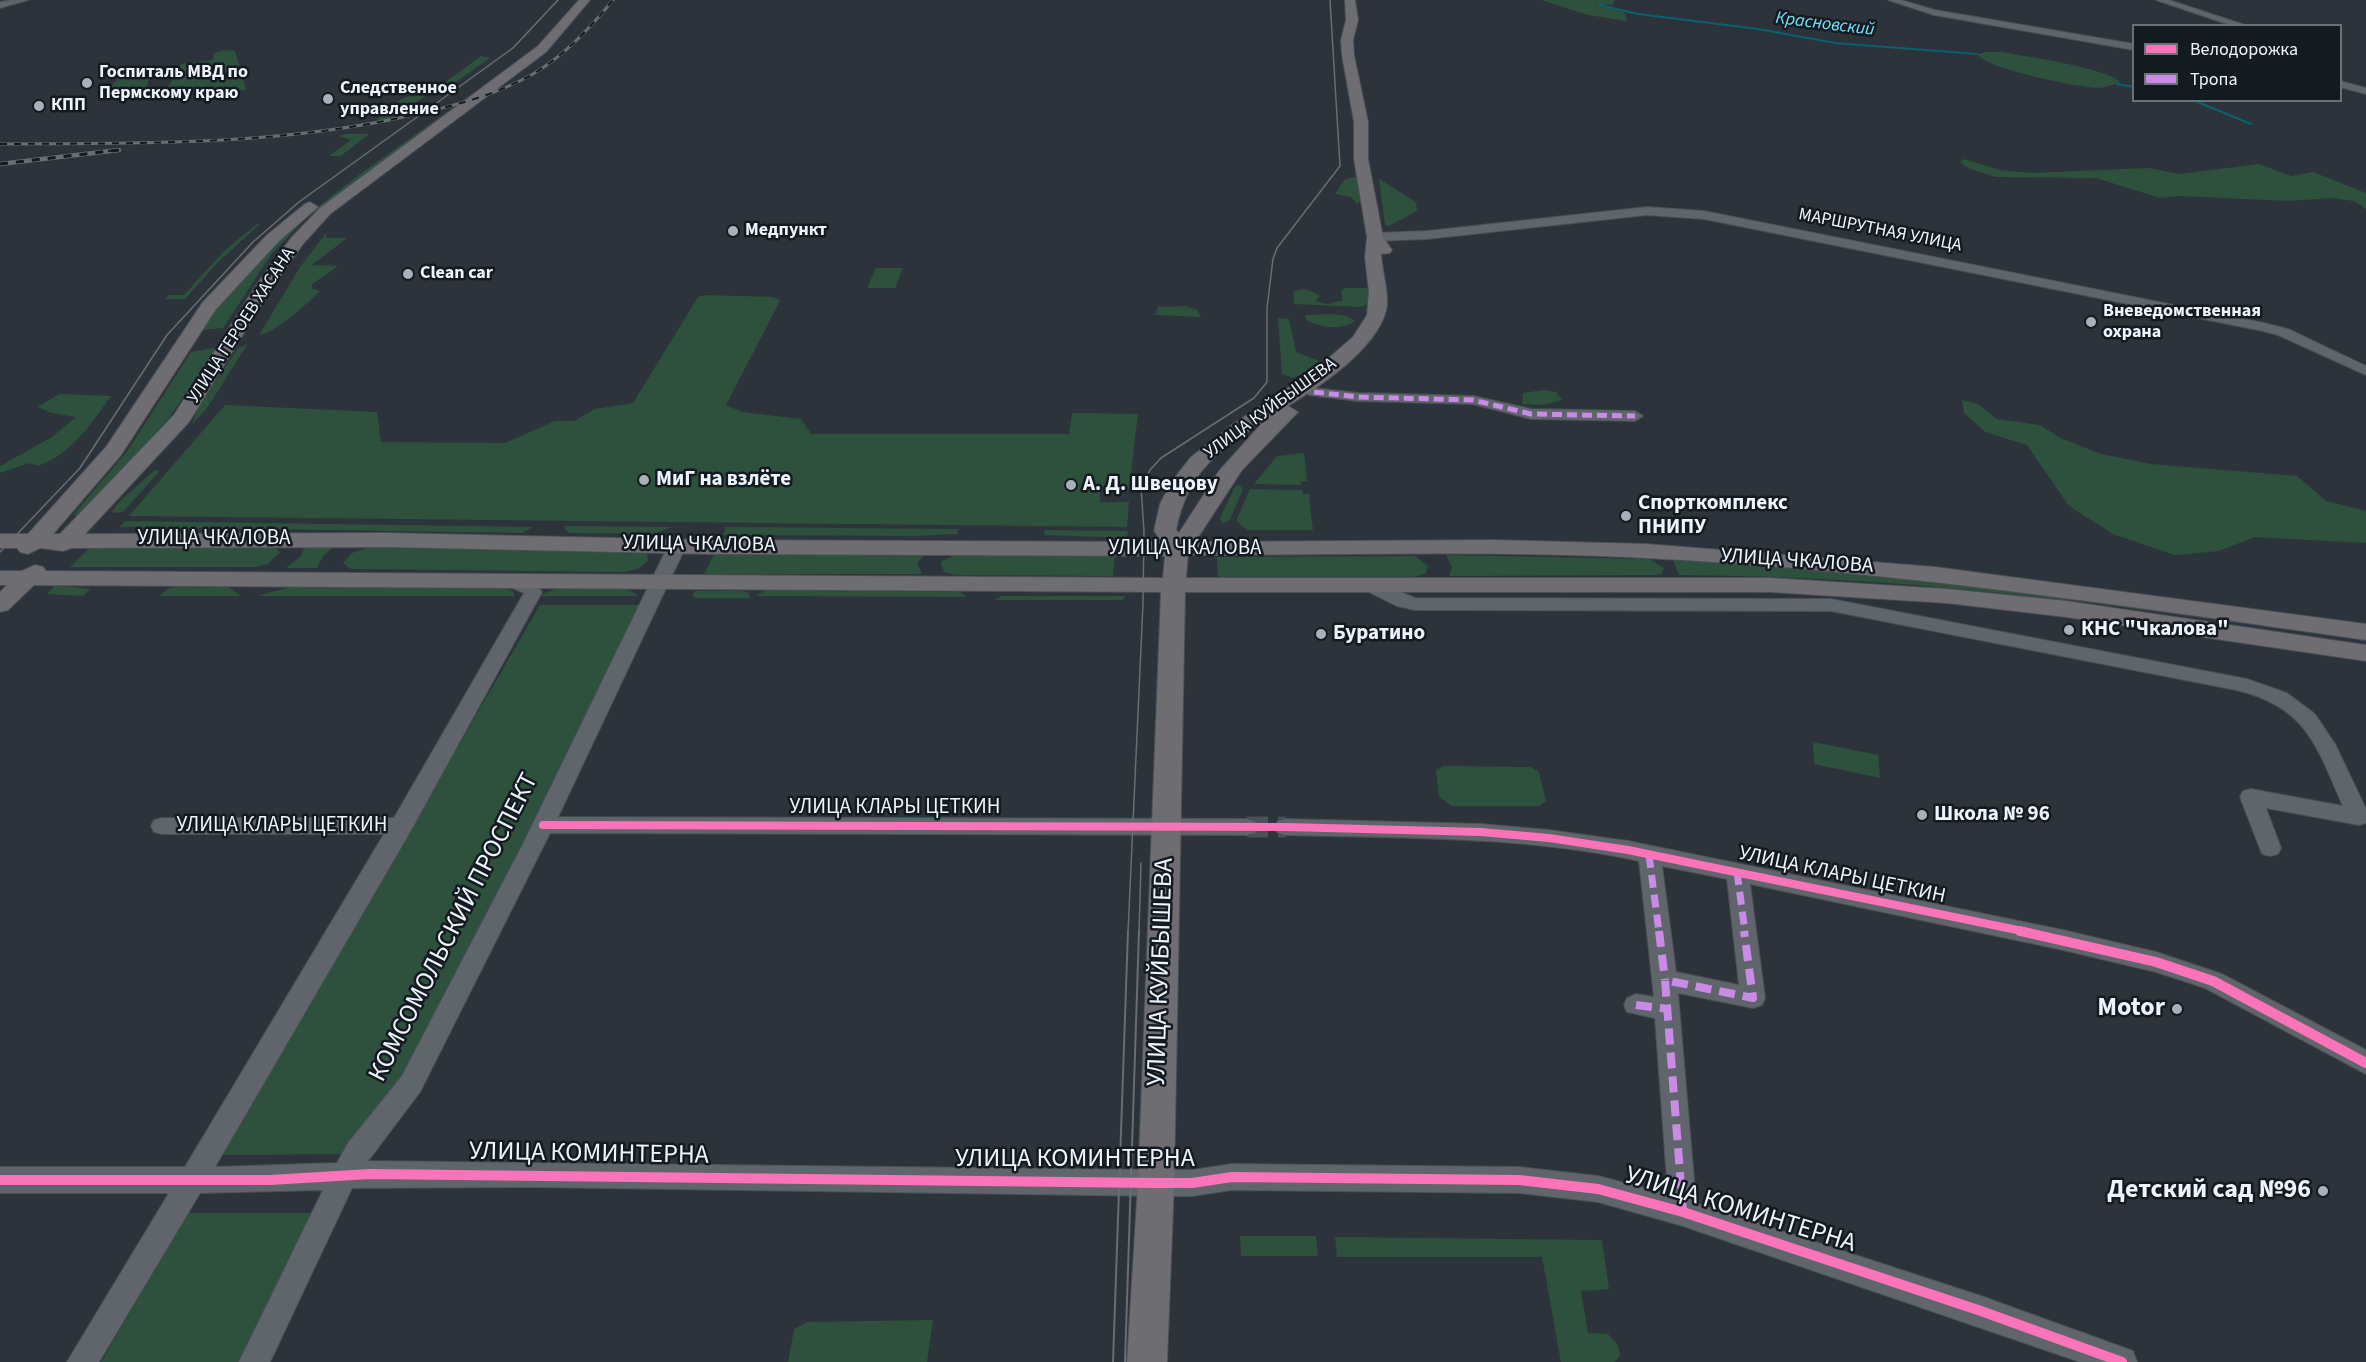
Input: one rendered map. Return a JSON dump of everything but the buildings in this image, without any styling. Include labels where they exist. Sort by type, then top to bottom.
[{"type":"main road","name":"УЛИЦА ГЕРОЕВ ХАСАНА","points":[[0,576],[36,540],[114,451],[209,306],[273,238],[337,184],[524,49],[570,0]]},
{"type":"main road","name":"УЛИЦА ГЕРОЕВ ХАСАНА","points":[[0,604],[69,539],[182,418],[263,288],[297,241],[325,211],[542,49],[585,0]]},
{"type":"main road","name":"УЛИЦА КУЙБЫШЕВА","points":[[1147,1362],[1156,1183],[1173,585],[1176,547],[1165,531],[1166,518],[1177,492],[1197,462],[1239,428],[1307,386],[1354,347],[1376,317],[1379,290],[1372,246],[1375,237],[1360,159],[1363,143],[1361,122],[1349,70],[1347,40],[1352,20],[1350,0]]},
{"type":"main road","name":"УЛИЦА КУЙБЫШЕВА","points":[[1176,547],[1192,533],[1210,500],[1237,462],[1268,427],[1371,351],[1387,331],[1392,319],[1392,290],[1383,246],[1375,237]]},
{"type":"main road","points":[[181,347],[230,342]]},
{"type":"main road","points":[[1210,500],[1211,515],[1218,530],[1235,540],[1268,549]]},
{"type":"main road","points":[[247,579],[276,571],[288,561],[292,549],[279,539]]},
{"type":"main road","name":"УЛИЦА ЧКАЛОВА","points":[[0,541],[279,539],[677,546],[1646,551],[1935,574],[2062,589],[2366,632]]},
{"type":"main road","points":[[350,578],[332,568],[338,556],[349,549],[386,540]]},
{"type":"main road","points":[[970,547],[944,553],[936,557],[930,566],[941,580],[970,585]]},
{"type":"main road","points":[[1407,548],[1435,557],[1441,565],[1438,575],[1408,594]]},
{"type":"main road","points":[[1646,551],[1660,556],[1671,568],[1672,574],[1666,580],[1655,584]]},
{"type":"main road","name":"УЛИЦА ЧКАЛОВА","points":[[0,576],[970,585],[1371,586],[1408,594],[1655,584],[2066,609],[2366,653]]},
{"type":"street","points":[[0,5],[24,0]]},
{"type":"street","points":[[1892,0],[1934,12],[2132,47]]},
{"type":"street","points":[[2160,0],[2238,24]]},
{"type":"street","points":[[2342,85],[2366,91]]},
{"type":"street","name":"МАРШРУТНАЯ УЛИЦА","points":[[1375,237],[1427,235],[1647,212],[1704,215],[2264,327],[2283,332],[2366,371]]},
{"type":"street","points":[[1314,392],[1473,400],[1531,414],[1635,416]]},
{"type":"street","name":"КОМСОМОЛЬСКИЙ ПРОСПЕКТ","points":[[254,1362],[344,1176],[358,1152],[411,1084],[543,825],[677,546]]},
{"type":"street","points":[[82,1362],[193,1181],[402,826],[533,592],[528,587],[509,580]]},
{"type":"street","points":[[1408,594],[1837,596],[2255,688],[2289,702],[2309,719],[2359,816],[2251,797],[2270,848]]},
{"type":"street","name":"УЛИЦА КЛАРЫ ЦЕТКИН","points":[[543,825],[1247,827]]},
{"type":"street","name":"УЛИЦА КЛАРЫ ЦЕТКИН","points":[[162,826],[402,826]]},
{"type":"street","name":"УЛИЦА КЛАРЫ ЦЕТКИН","points":[[1286,827],[1480,832],[1549,838],[1737,872],[2002,927],[2156,962],[2213,981],[2366,1063]]},
{"type":"street","points":[[1649,855],[1668,1009],[1683,1212]]},
{"type":"street","points":[[1665,980],[1753,998],[1737,872]]},
{"type":"street","points":[[1636,1005],[1668,1009]]},
{"type":"street","name":"УЛИЦА КОМИНТЕРНА","points":[[0,1180],[193,1181],[344,1176],[532,1174],[1156,1183],[1192,1183],[1232,1177],[1519,1180],[1598,1189],[1683,1212],[1981,1311],[2122,1362]]},
{"type":"green space","points":[[1541,0],[1615,0],[1612,5],[1594,5],[1624,12],[1627,21],[1588,15]]},
{"type":"green space","points":[[224,50],[235,51],[246,90],[166,91],[181,64],[213,60],[214,53]]},
{"type":"green space","points":[[2002,52],[2083,67],[2120,82],[2097,88],[2033,76],[1996,66],[1977,54]]},
{"type":"green space","points":[[481,56],[490,58],[446,89],[436,89]]},
{"type":"green space","points":[[150,70],[147,90],[109,90],[121,74]]},
{"type":"green space","points":[[426,95],[394,119],[377,122],[380,115],[391,115],[398,110],[387,109],[405,97]]},
{"type":"green space","points":[[464,103],[306,218],[271,255],[223,328],[201,330],[227,295],[287,233],[353,180],[458,104]]},
{"type":"green space","points":[[369,134],[341,156],[329,156],[351,140],[338,136]]},
{"type":"green space","points":[[1964,159],[2000,170],[2031,173],[2149,168],[2179,174],[2259,164],[2291,176],[2313,172],[2366,193],[2366,209],[2354,201],[2331,198],[2289,201],[2180,196],[2160,198],[2096,178],[1995,177],[1968,168],[1960,162]]},
{"type":"green space","points":[[1357,176],[1360,201],[1357,204],[1351,197],[1335,194],[1344,180]]},
{"type":"green space","points":[[1379,179],[1416,202],[1417,211],[1389,226],[1385,225]]},
{"type":"green space","points":[[257,224],[260,224],[219,261],[185,299],[165,299],[169,295],[184,295],[224,251]]},
{"type":"green space","points":[[327,232],[326,238],[347,238],[312,265],[338,266],[311,285],[313,289],[320,291],[300,310],[274,329],[259,335],[300,267]]},
{"type":"green space","points":[[876,268],[903,268],[895,288],[867,288]]},
{"type":"green space","points":[[1346,288],[1369,288],[1372,294],[1368,304],[1361,307],[1294,304],[1293,292],[1297,290],[1304,289],[1313,292],[1320,296],[1315,301],[1328,304],[1343,300],[1341,291]]},
{"type":"green space","points":[[707,295],[774,297],[780,301],[726,405],[742,412],[801,419],[811,434],[1069,434],[1072,413],[1138,414],[1129,489],[1100,490],[1100,502],[1129,502],[1127,527],[129,516],[225,405],[377,412],[381,442],[505,443],[555,421],[574,421],[595,409],[633,403],[698,297]]},
{"type":"green space","points":[[1185,306],[1197,310],[1201,317],[1155,315],[1158,307]]},
{"type":"green space","points":[[1305,315],[1338,315],[1355,321],[1338,327],[1325,326],[1307,321]]},
{"type":"green space","points":[[1278,318],[1289,319],[1296,352],[1319,361],[1321,365],[1293,378],[1282,374]]},
{"type":"green space","points":[[247,345],[207,408],[192,425],[197,409],[238,348]]},
{"type":"green space","points":[[217,349],[168,419],[81,515],[73,515],[128,450],[191,352]]},
{"type":"green space","points":[[1544,390],[1556,392],[1562,400],[1543,405],[1522,404],[1523,393]]},
{"type":"green space","points":[[59,394],[111,396],[80,437],[61,454],[38,466],[29,463],[0,473],[0,466],[52,437],[76,417],[51,413],[38,407]]},
{"type":"green space","points":[[1962,400],[1978,404],[1997,419],[2040,425],[2060,438],[2101,454],[2151,464],[2297,476],[2326,501],[2366,511],[2366,543],[2255,537],[2219,551],[2175,555],[2113,534],[2069,506],[2027,445],[1985,432],[1964,413]]},
{"type":"green space","points":[[1304,453],[1307,481],[1301,481],[1301,485],[1254,484],[1277,456]]},
{"type":"green space","points":[[155,470],[160,471],[123,512],[111,513],[118,503]]},
{"type":"green space","points":[[1239,485],[1243,489],[1230,520],[1223,524],[1220,518],[1235,486]]},
{"type":"green space","points":[[1250,489],[1302,490],[1303,494],[1309,494],[1313,530],[1247,530],[1236,521]]},
{"type":"green space","points":[[125,521],[533,527],[522,533],[120,527]]},
{"type":"green space","points":[[565,526],[672,527],[654,534],[569,533],[564,528]]},
{"type":"green space","points":[[726,527],[958,529],[957,534],[914,536],[723,535]]},
{"type":"green space","points":[[1044,530],[1128,531],[1127,538],[1045,535]]},
{"type":"green space","points":[[92,546],[272,546],[280,552],[268,564],[255,567],[70,567]]},
{"type":"green space","points":[[304,548],[333,548],[323,556],[317,568],[286,568],[301,556]]},
{"type":"green space","points":[[366,548],[639,551],[647,554],[648,560],[640,568],[624,572],[351,569],[343,563],[352,553]]},
{"type":"green space","points":[[715,553],[926,554],[917,563],[922,573],[920,574],[704,574]]},
{"type":"green space","points":[[957,554],[1115,555],[1113,576],[955,575],[944,572],[942,561]]},
{"type":"green space","points":[[1446,555],[1649,559],[1664,568],[1661,574],[1655,575],[1449,576],[1452,568]]},
{"type":"green space","points":[[1415,556],[1428,566],[1426,573],[1414,577],[1218,578],[1217,557]]},
{"type":"green space","points":[[1673,560],[1918,580],[2065,598],[2066,601],[1873,582],[1679,575]]},
{"type":"green space","points":[[55,585],[90,589],[83,596],[47,594]]},
{"type":"green space","points":[[185,585],[225,585],[241,596],[159,596],[169,588]]},
{"type":"green space","points":[[297,585],[508,588],[514,592],[514,596],[257,596]]},
{"type":"green space","points":[[558,588],[624,589],[638,596],[538,596]]},
{"type":"green space","points":[[767,590],[960,592],[967,597],[755,596]]},
{"type":"green space","points":[[695,591],[743,591],[749,593],[750,598],[697,598],[692,596]]},
{"type":"green space","points":[[1002,596],[1126,596],[1123,600],[994,600]]},
{"type":"green space","points":[[540,605],[646,605],[419,1059],[352,1154],[221,1155]]},
{"type":"green space","points":[[1813,742],[1878,755],[1880,778],[1814,764]]},
{"type":"green space","points":[[1443,766],[1530,767],[1539,772],[1546,801],[1539,806],[1452,806],[1439,797],[1436,770]]},
{"type":"green space","points":[[188,1213],[320,1213],[245,1362],[101,1362]]},
{"type":"green space","points":[[1240,1236],[1316,1236],[1318,1256],[1241,1256]]},
{"type":"green space","points":[[1335,1237],[1602,1240],[1609,1289],[1581,1291],[1588,1333],[1608,1334],[1618,1345],[1620,1355],[1615,1362],[1561,1362],[1542,1257],[1337,1257]]},
{"type":"green space","points":[[933,1320],[927,1362],[788,1362],[794,1329],[807,1322]]},
{"type":"waterway","name":"Красновский","points":[[1599,5],[1638,14],[1758,29],[1835,43],[1977,54]]},
{"type":"waterway","points":[[2117,84],[2132,87]]},
{"type":"waterway","points":[[2198,102],[2251,124]]},
{"type":"tunnel","points":[[1247,827],[1286,827]]},
{"type":"tram line","points":[[0,552],[80,468],[167,335],[253,242],[299,202],[513,48],[558,0]]},
{"type":"tram line","points":[[1128,932],[1143,603],[1144,531],[1141,488],[1150,470],[1161,458],[1254,398],[1267,382],[1267,308],[1273,259],[1277,248],[1340,166],[1330,0]]},
{"type":"tram line","points":[[1139,932],[1141,863]]},
{"type":"tram line","points":[[1113,1362],[1128,931]]},
{"type":"tram line","points":[[1125,1362],[1139,931]]},
{"type":"railway","points":[[0,144],[210,141],[314,132],[432,111],[491,93],[533,74],[576,40],[613,0]]},
{"type":"railway","points":[[0,164],[119,150],[108,151]]},
{"type":"marked path","points":[[1314,392],[1358,397],[1473,400],[1531,414],[1635,416]]},
{"type":"marked path","points":[[1649,855],[1665,980]]},
{"type":"marked path","points":[[1683,1212],[1665,980],[1753,998],[1737,872]]},
{"type":"marked path","points":[[1636,1005],[1668,1009]]},
{"type":"cycle path","points":[[543,825],[1286,827],[1481,832],[1549,838],[1628,850],[1786,882],[2063,940],[2156,962],[2213,981],[2366,1063]]},
{"type":"cycle path","points":[[0,1180],[270,1180],[370,1174],[532,1174],[1156,1183],[1192,1183],[1232,1177],[1519,1180],[1598,1189],[1683,1212],[1981,1311],[2122,1362]]},
{"type":"place","name":"Госпиталь МВД по Пермскому краю","points":[[87,83]]},
{"type":"place","name":"Следственное управление","points":[[328,99]]},
{"type":"place","name":"КПП","points":[[39,106]]},
{"type":"place","name":"Медпункт","points":[[733,231]]},
{"type":"place","name":"Clean car","points":[[408,274]]},
{"type":"place","name":"Вневедомственная охрана","points":[[2091,322]]},
{"type":"place","name":"МиГ на взлёте","points":[[644,480]]},
{"type":"place","name":"А. Д. Швецову","points":[[1071,485]]},
{"type":"place","name":"Спорткомплекс ПНИПУ","points":[[1626,516]]},
{"type":"place","name":"КНС \"Чкалова\"","points":[[2069,630]]},
{"type":"place","name":"Буратино","points":[[1321,634]]},
{"type":"place","name":"Школа № 96","points":[[1922,815]]},
{"type":"place","name":"Motor","points":[[2177,1009]]},
{"type":"place","name":"Детский сад №96","points":[[2323,1191]]}]
